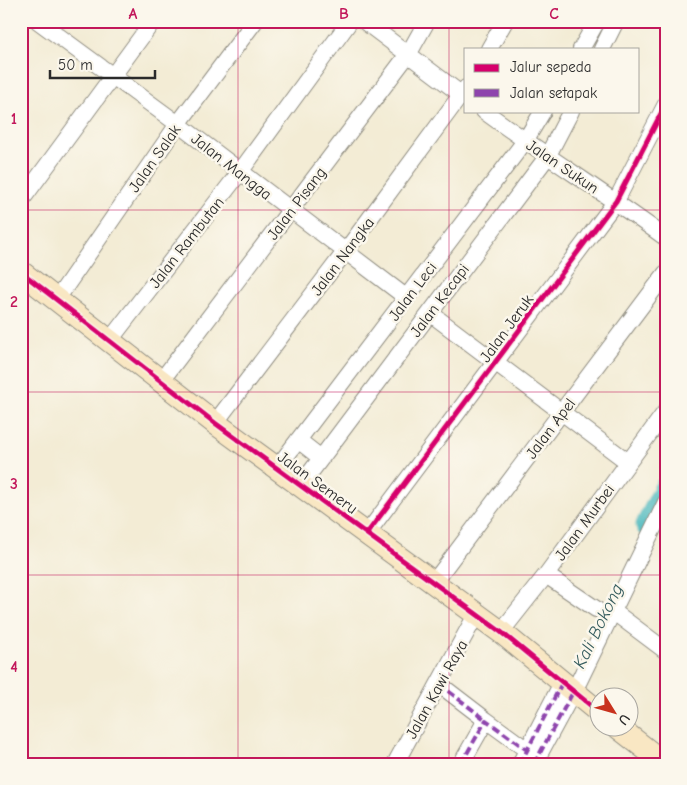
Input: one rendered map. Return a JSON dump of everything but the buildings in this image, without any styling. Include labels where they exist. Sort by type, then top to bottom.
[{"type":"street","name":"Jalan Mangga","points":[[38,21],[178,124],[290,211],[407,298]]},
{"type":"street","points":[[21,201],[153,21]]},
{"type":"street","name":"Jalan Salak","points":[[58,299],[178,124],[255,21]]},
{"type":"street","name":"Jalan Rambutan","points":[[110,340],[240,172],[350,21]]},
{"type":"street","points":[[364,21],[464,94]]},
{"type":"street","name":"Jalan Pisang","points":[[161,381],[409,53],[427,21]]},
{"type":"street","points":[[490,48],[505,21]]},
{"type":"street","points":[[582,48],[597,21]]},
{"type":"street","points":[[602,48],[616,21]]},
{"type":"street","name":"Jalan Nangka","points":[[215,423],[464,94]]},
{"type":"street","name":"Jalan Jeruk","points":[[368,532],[616,201],[666,104]]},
{"type":"street","name":"Jalan Sukun","points":[[485,112],[548,157],[616,201],[666,238]]},
{"type":"street","name":"Jalan Leci","points":[[277,468],[525,141],[542,112]]},
{"type":"street","name":"Jalan Kecapi","points":[[301,485],[548,157],[570,112]]},
{"type":"street","name":"Jalan Semeru","points":[[21,272],[215,423],[368,532],[501,632],[590,705]]},
{"type":"street","name":"Jalan Apel","points":[[434,582],[666,273]]},
{"type":"street","points":[[430,313],[628,462]]},
{"type":"street","name":"Jalan Murbei","points":[[501,632],[546,575],[666,410]]},
{"type":"street","points":[[298,440],[322,458]]},
{"type":"street","points":[[439,684],[486,720],[533,760],[568,688],[614,612],[666,502]]},
{"type":"street","points":[[546,575],[596,609]]},
{"type":"street","points":[[614,612],[664,644]]},
{"type":"street","name":"Jalan Kawi Raya","points":[[395,764],[477,614]]},
{"type":"street","points":[[461,764],[486,720]]},
{"type":"street","points":[[632,738],[665,764]]},
{"type":"waterway","name":"Kali Bokong","points":[[648,525],[666,489]]},
{"type":"marked path","points":[[520,764],[562,683]]},
{"type":"marked path","points":[[439,684],[486,720]]},
{"type":"marked path","points":[[534,764],[573,692]]},
{"type":"marked path","points":[[461,764],[486,720],[527,750]]},
{"type":"cycle path","points":[[368,532],[616,201],[666,104]]},
{"type":"cycle path","points":[[21,272],[215,423],[501,632],[590,705]]}]
